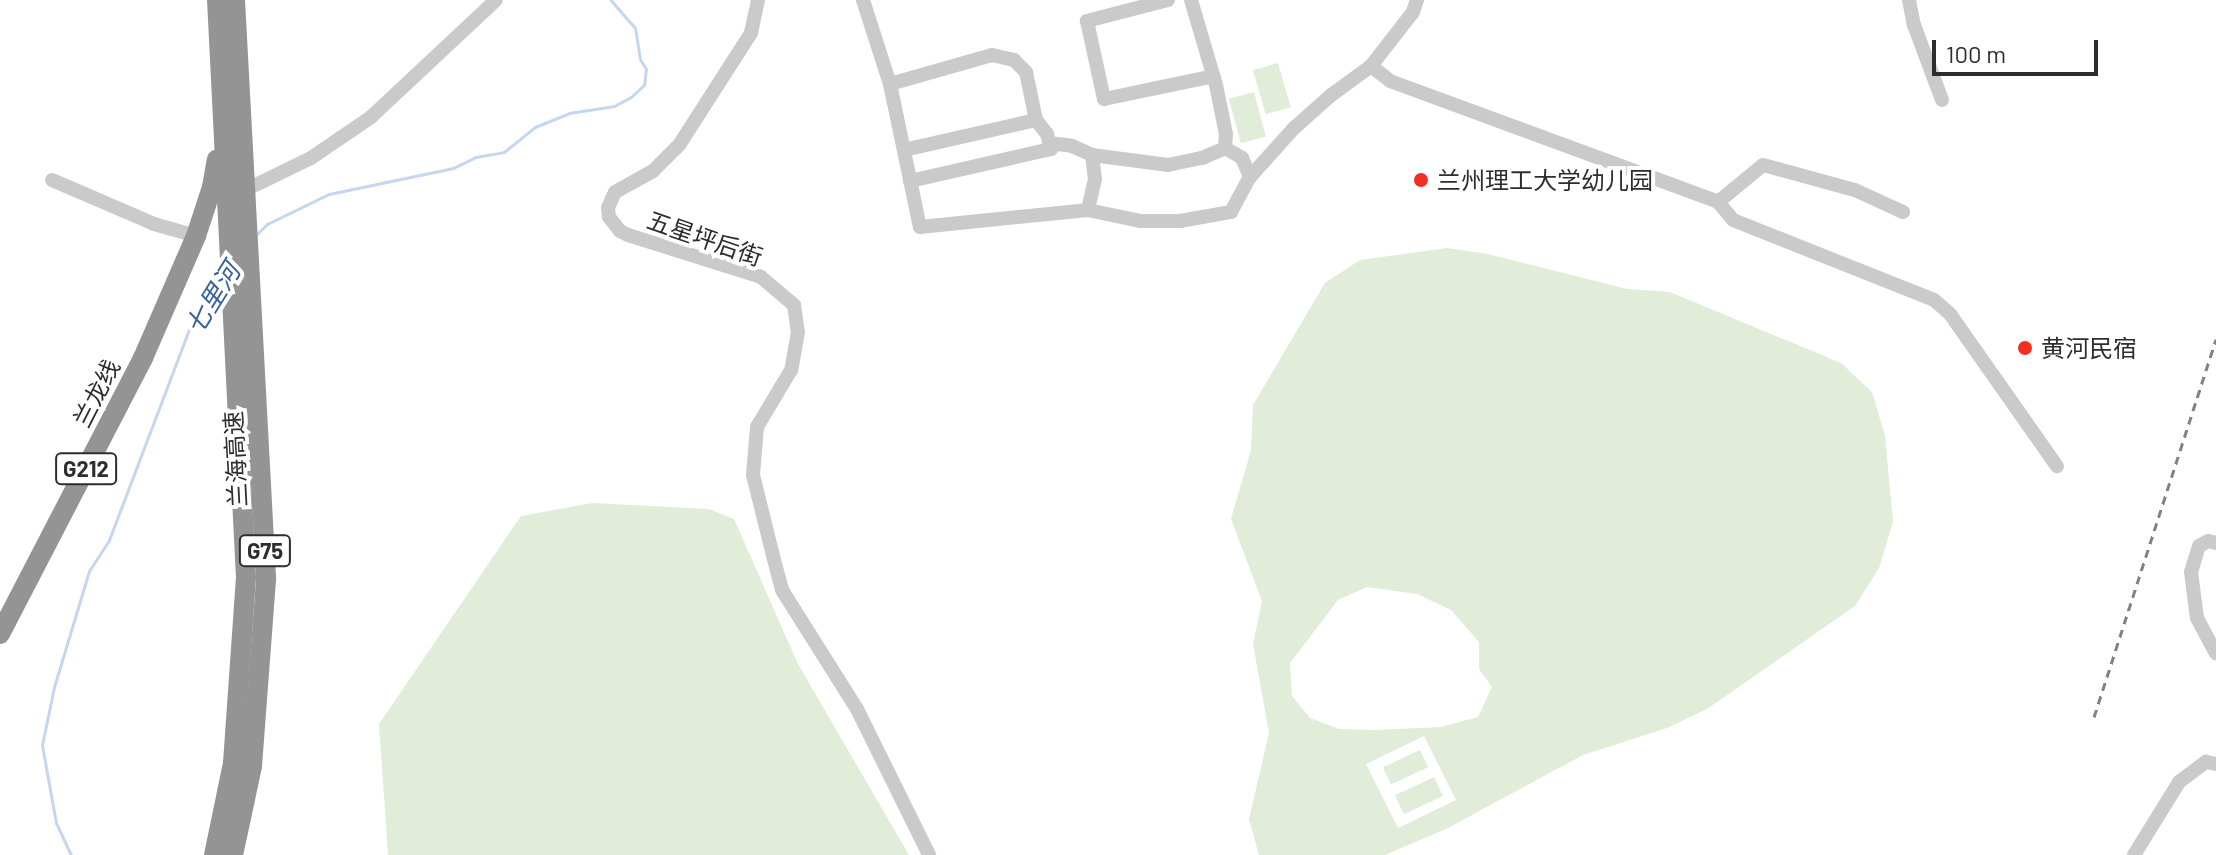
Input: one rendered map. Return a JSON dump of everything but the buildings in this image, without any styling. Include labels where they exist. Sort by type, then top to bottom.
[{"type":"highway","name":"G212","points":[[217,0],[232,107]]},
{"type":"highway","name":"G212","points":[[232,107],[235,0]]},
{"type":"highway","name":"兰龙线","points":[[168,303],[224,202],[232,107]]},
{"type":"highway","name":"兰龙线","points":[[224,202],[212,187],[232,107]]},
{"type":"highway","name":"兰海高速","points":[[214,855],[233,763],[246,578],[230,232],[224,202],[232,107]]},
{"type":"highway","name":"兰龙线","points":[[0,634],[143,358],[196,236],[224,202]]},
{"type":"highway","name":"兰海高速","points":[[224,202],[248,217],[266,578],[252,766],[233,855]]},
{"type":"street","points":[[224,202],[311,158],[371,117],[496,0]]},
{"type":"street","name":"五星坪后街","points":[[758,0],[751,33],[679,145],[653,171],[615,192],[610,199],[609,217],[620,231],[628,235],[761,277],[794,305],[798,332],[791,370],[757,427],[753,475],[782,590],[857,709],[929,855]]},
{"type":"street","points":[[864,0],[890,84],[920,227],[1088,210],[1140,221],[1217,217],[1231,212],[1250,177],[1293,129],[1330,96],[1371,66],[1413,12],[1417,0]]},
{"type":"street","points":[[1168,0],[1087,21],[1104,99],[1214,76]]},
{"type":"street","points":[[1191,0],[1214,76],[1226,134],[1225,148]]},
{"type":"street","points":[[1909,0],[1914,25],[1942,100]]},
{"type":"street","points":[[890,84],[992,55],[1014,60],[1026,72],[1036,120],[1051,149],[910,181]]},
{"type":"street","points":[[1371,66],[1390,81],[1718,202],[1733,220],[1934,300],[1950,314],[2057,466]]},
{"type":"street","points":[[904,150],[1036,120]]},
{"type":"street","points":[[1049,143],[1072,146],[1092,155],[1168,165],[1202,158],[1225,148]]},
{"type":"street","points":[[1225,148],[1242,158],[1250,177]]},
{"type":"street","points":[[1088,210],[1095,179],[1092,155]]},
{"type":"street","points":[[1718,202],[1763,165],[1855,190],[1903,212]]},
{"type":"street","points":[[52,180],[154,224],[196,236]]},
{"type":"street","points":[[2216,543],[2208,541],[2199,546],[2191,572],[2197,618],[2216,653]]},
{"type":"street","points":[[2197,618],[2216,623]]},
{"type":"street","points":[[2134,855],[2179,782],[2206,762],[2216,764]]},
{"type":"green space","points":[[1278,63],[1291,107],[1266,114],[1253,70]]},
{"type":"green space","points":[[1254,92],[1266,136],[1241,143],[1229,99]]},
{"type":"green space","points":[[1447,248],[1488,254],[1627,289],[1670,292],[1841,363],[1872,392],[1885,436],[1893,522],[1879,568],[1855,606],[1707,709],[1667,728],[1583,755],[1446,829],[1385,855],[1259,855],[1249,819],[1269,733],[1253,644],[1262,601],[1231,519],[1251,450],[1253,405],[1325,283],[1360,260]],"holes":[[[1367,587],[1417,594],[1451,610],[1479,642],[1479,669],[1492,687],[1478,717],[1441,727],[1375,730],[1339,729],[1310,718],[1292,696],[1290,663],[1338,600]],[[1424,736],[1456,800],[1398,828],[1366,764]]]},
{"type":"green space","points":[[593,503],[709,509],[734,519],[798,664],[909,855],[388,855],[379,724],[521,516]]},
{"type":"green space","points":[[1420,750],[1428,767],[1391,785],[1383,767]]},
{"type":"green space","points":[[1434,777],[1443,796],[1404,814],[1395,795]]},
{"type":"waterway","name":"七里河","points":[[256,235],[267,224],[329,194],[453,168],[476,157],[504,152],[535,127],[569,113],[614,106],[631,97],[644,85],[646,69],[640,59],[635,28],[611,0]]},
{"type":"waterway","name":"七里河","points":[[71,855],[56,823],[42,745],[54,687],[89,571],[109,540],[191,324],[222,279]]},
{"type":"railway","points":[[2094,717],[2216,339]]},
{"type":"place","name":"兰州理工大学幼儿园","points":[[1421,180]]},
{"type":"place","name":"黄河民宿","points":[[2025,348]]}]
